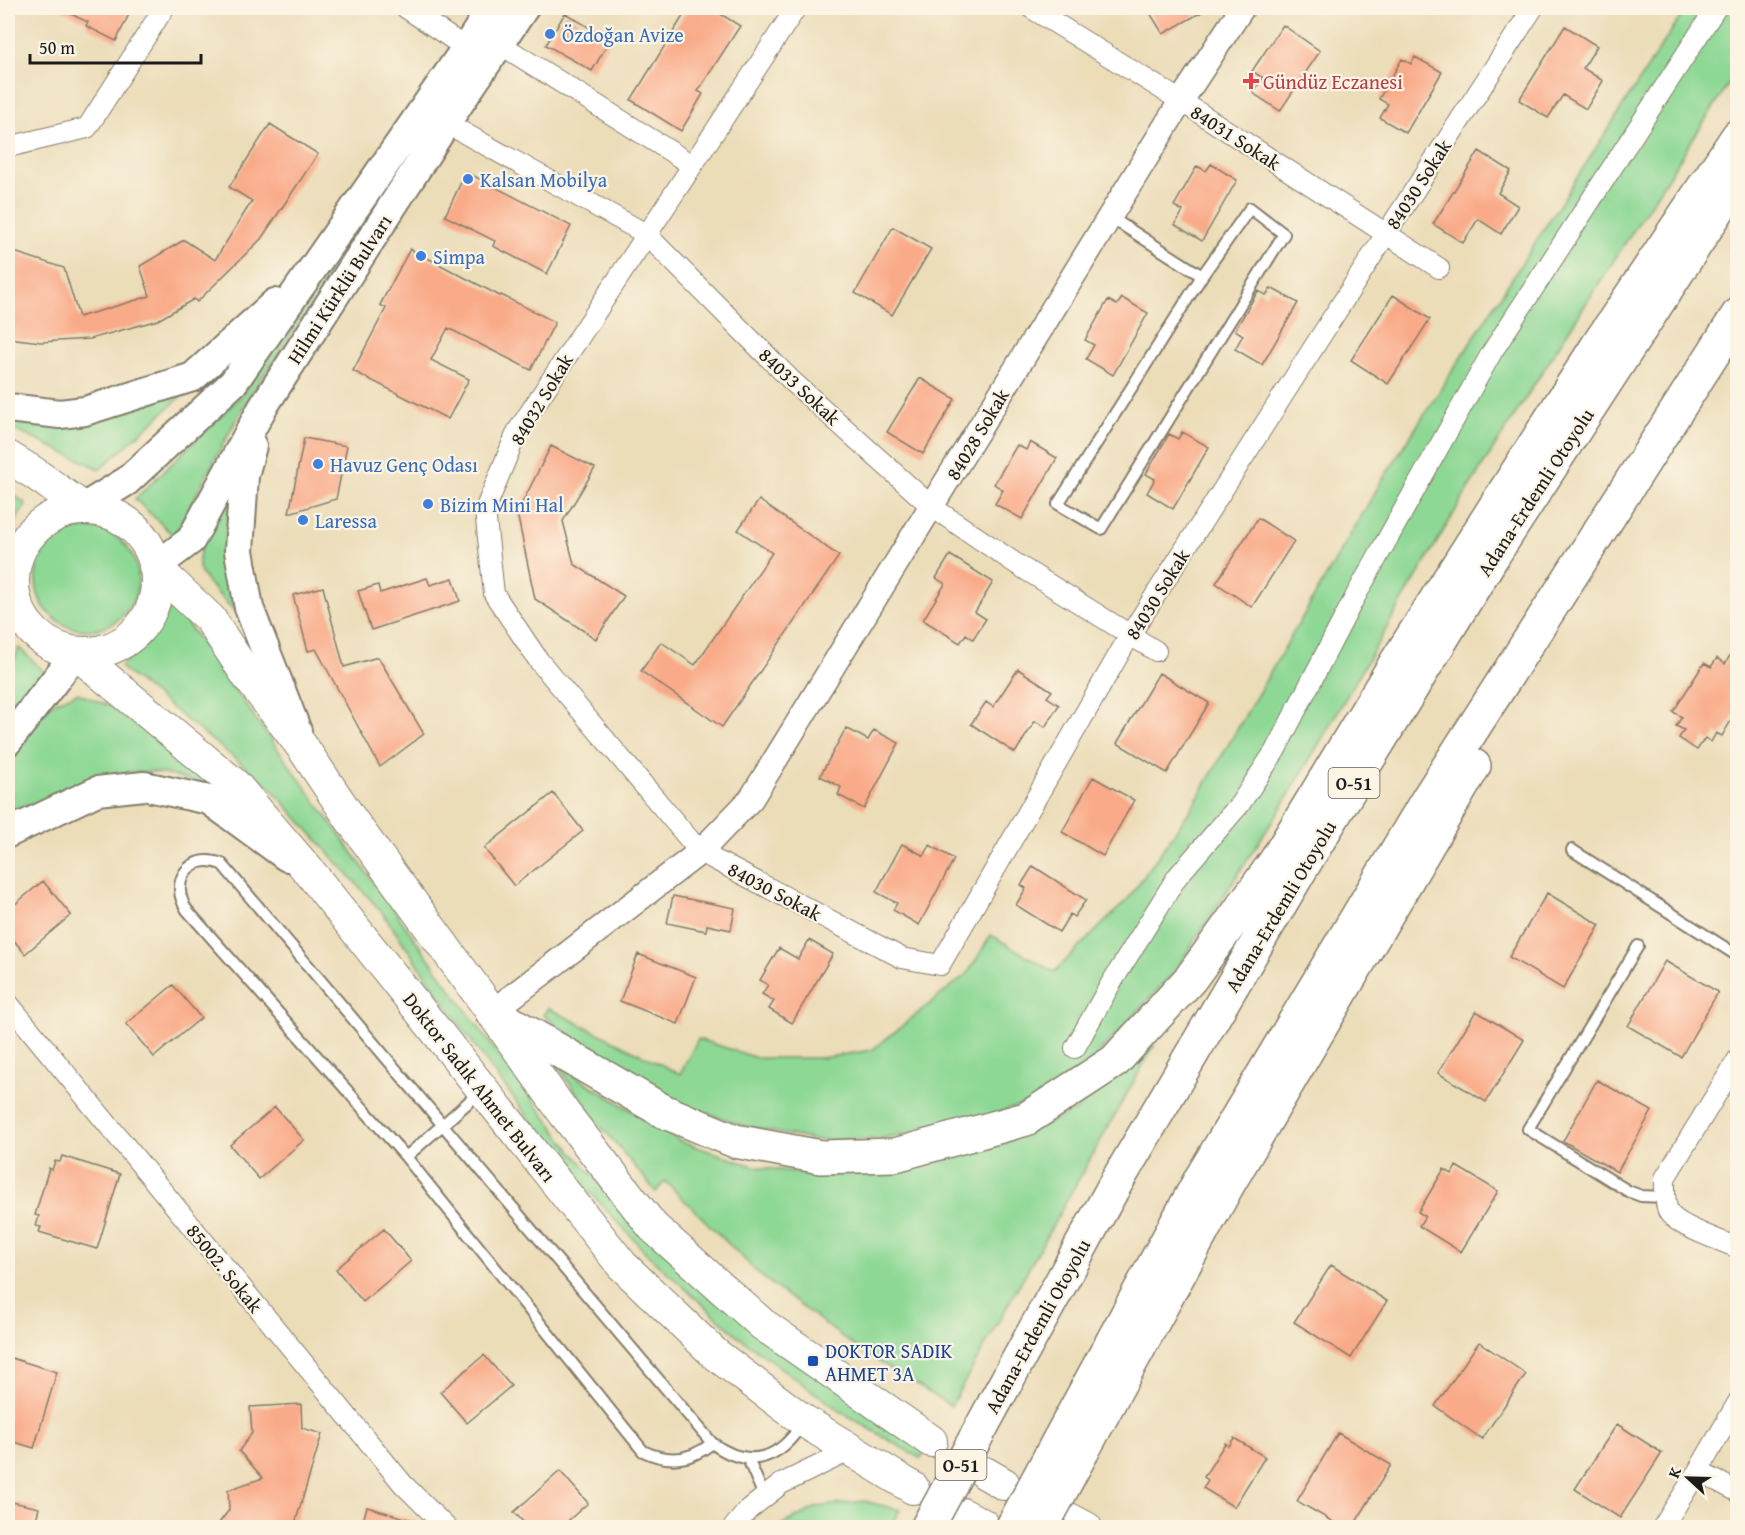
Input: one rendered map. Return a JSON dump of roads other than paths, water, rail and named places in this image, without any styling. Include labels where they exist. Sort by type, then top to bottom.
[{"type":"highway","points":[[492,1012],[663,1112],[735,1141],[821,1157],[895,1155],[1026,1119],[1115,1061],[1191,978],[1275,862],[1397,661],[1510,483],[1598,345],[1737,136]]},
{"type":"highway","name":"Adana-Erdemli Otoyolu","points":[[927,1527],[1117,1181],[1302,867],[1492,557],[1737,179]]},
{"type":"highway","points":[[1065,1525],[1070,1446],[1200,1180],[1428,797],[1737,315]]},
{"type":"highway","points":[[985,1522],[1070,1446],[1226,1188],[1464,782],[1680,441],[1737,342]]},
{"type":"main road","name":"Hilmi Kürklü Bulvarı","points":[[83,508],[127,481],[233,383],[492,8]]},
{"type":"main road","name":"Hilmi Kürklü Bulvarı","points":[[155,567],[191,540],[263,407],[446,123],[524,8]]},
{"type":"main road","points":[[8,408],[60,414],[85,411],[193,377],[309,271]]},
{"type":"main road","points":[[263,407],[244,476],[239,551],[249,608],[303,748]]},
{"type":"main road","points":[[8,457],[83,508]]},
{"type":"main road","points":[[83,508],[106,511],[127,522],[144,538],[154,559],[155,567],[157,582],[153,605],[142,626],[124,642],[101,652],[76,653],[53,646],[33,632],[10,601],[14,563],[24,541],[40,524],[61,513],[83,508]]},
{"type":"main road","points":[[155,567],[210,619],[247,675],[303,748],[352,821],[564,1113],[653,1227],[762,1324],[931,1442]]},
{"type":"main road","points":[[8,741],[76,653]]},
{"type":"main road","name":"Doktor Sadık Ahmet Bulvarı","points":[[76,653],[234,784],[313,876],[622,1265],[714,1353],[804,1420],[913,1488]]},
{"type":"main road","points":[[8,833],[97,791],[144,786],[209,800],[313,876]]},
{"type":"street","points":[[8,147],[87,128],[164,8]]},
{"type":"street","points":[[406,8],[466,48]]},
{"type":"street","name":"84032 Sokak","points":[[700,852],[539,662],[494,594],[485,510],[518,432],[796,8]]},
{"type":"street","name":"84031 Sokak","points":[[1031,8],[1181,101],[1438,268]]},
{"type":"street","name":"84028 Sokak","points":[[492,1012],[700,852],[751,799],[1181,101],[1242,8]]},
{"type":"street","name":"84030 Sokak","points":[[700,852],[902,958],[940,965],[1130,635],[1533,8]]},
{"type":"street","points":[[1075,1048],[1110,985],[1177,877],[1240,804],[1275,751],[1355,597],[1492,352],[1716,8]]},
{"type":"street","points":[[500,44],[692,165]]},
{"type":"street","name":"84033 Sokak","points":[[446,123],[646,234],[792,381],[932,507],[1018,565],[1156,651]]},
{"type":"street","name":"85002. Sokak","points":[[8,1004],[403,1484],[447,1527]]},
{"type":"street","points":[[1737,1059],[1665,1179],[1664,1197],[1669,1213],[1681,1223],[1737,1248]]},
{"type":"street","points":[[1662,1527],[1698,1471],[1737,1402]]},
{"type":"street","points":[[733,1527],[764,1496],[799,1474],[851,1450]]},
{"type":"street","points":[[1698,1471],[1737,1492]]},
{"type":"lane","points":[[1250,208],[1284,234],[1101,529],[1058,504],[1202,276],[1250,208]]},
{"type":"lane","points":[[1110,217],[1202,276]]},
{"type":"lane","points":[[1572,850],[1737,956]]},
{"type":"lane","points":[[712,1443],[698,1453],[680,1459],[667,1459],[643,1451],[406,1157],[187,910],[179,893],[179,884],[189,868],[205,861],[222,864],[712,1443],[723,1451],[748,1459],[773,1454],[792,1440],[804,1420]]},
{"type":"lane","points":[[1638,946],[1528,1129],[1628,1191],[1641,1196],[1664,1197]]},
{"type":"lane","points":[[406,1157],[482,1091]]},
{"type":"lane","points":[[748,1459],[764,1496]]},
{"type":"place","name":"Özdoğan Avize","points":[[550,34]]},
{"type":"place","name":"Gündüz Eczanesi","points":[[1251,81]]},
{"type":"place","name":"Kalsan Mobilya","points":[[468,179]]},
{"type":"place","name":"Simpa","points":[[421,256]]},
{"type":"place","name":"Havuz Genç Odası","points":[[318,464]]},
{"type":"place","name":"Bizim Mini Hal","points":[[428,504]]},
{"type":"place","name":"Laressa","points":[[303,520]]},
{"type":"place","name":"DOKTOR SADIK AHMET 3A","points":[[813,1361]]}]
